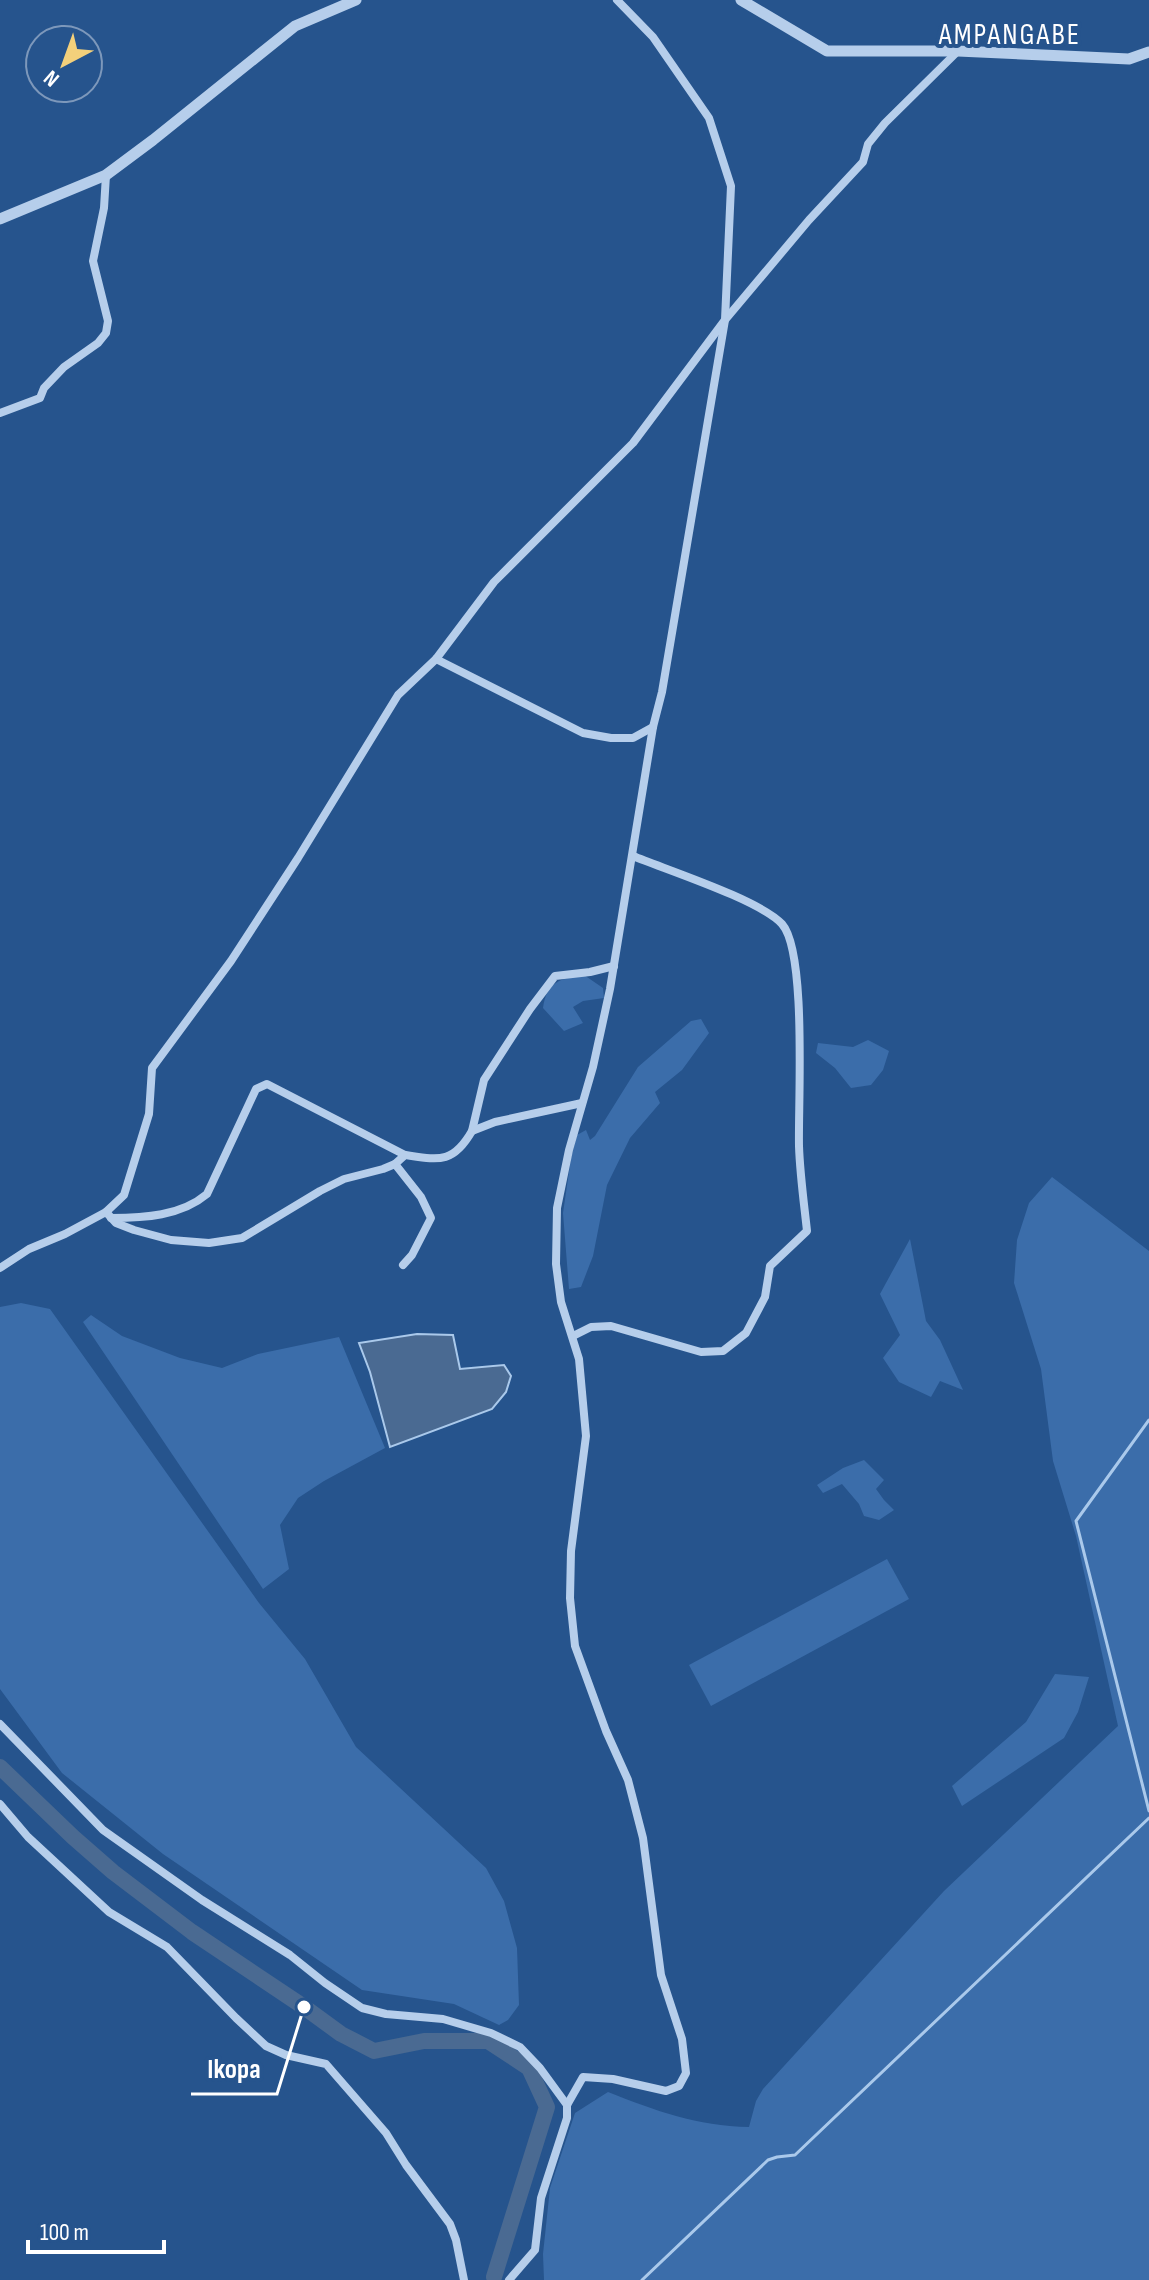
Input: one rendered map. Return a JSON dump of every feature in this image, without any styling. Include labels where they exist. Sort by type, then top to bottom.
[{"type":"street","points":[[0,219],[106,175],[295,26],[356,0]]},
{"type":"street","points":[[509,2280],[535,2250],[541,2198],[567,2118],[567,2105],[583,2077],[613,2079],[666,2091],[679,2086],[686,2073],[682,2039],[661,1975],[643,1838],[632,1794],[575,1646],[570,1598],[571,1551],[586,1436],[579,1359],[561,1302],[556,1264],[557,1208],[593,1067],[614,966],[653,727],[662,692],[725,320],[731,186],[709,118],[653,37],[617,0]]},
{"type":"street","points":[[741,0],[827,51],[958,51],[1129,59],[1149,52]]},
{"type":"street","points":[[109,1215],[124,1195],[149,1114],[152,1068],[231,961],[398,695],[436,659],[494,582],[633,443],[725,320],[809,220],[863,162],[868,144],[885,123],[958,51]]},
{"type":"street","points":[[0,413],[40,398],[44,388],[64,367],[98,343],[106,333],[108,321],[93,261],[104,208],[106,175]]},
{"type":"street","points":[[436,659],[583,733],[633,738],[653,727]]},
{"type":"street","points":[[573,1336],[591,1327],[611,1326],[701,1352],[723,1351],[746,1333],[765,1297],[770,1266],[807,1231],[799,1151],[801,1056],[798,1003],[793,948],[783,925],[764,911],[737,898],[633,856]]},
{"type":"street","points":[[0,1268],[29,1249],[109,1215],[147,1218],[195,1204],[207,1194],[256,1089],[267,1084],[405,1155],[433,1159],[452,1156],[472,1131],[484,1080],[555,976],[614,966]]},
{"type":"street","points":[[472,1131],[495,1122],[582,1103]]},
{"type":"street","points":[[109,1215],[116,1223],[171,1240],[209,1243],[242,1238],[344,1179],[383,1169],[405,1155]]},
{"type":"street","points":[[395,1164],[421,1197],[431,1218],[412,1255],[403,1265]]},
{"type":"street","points":[[0,1724],[103,1830],[202,1900],[290,1955],[362,2008],[386,2014],[443,2019],[491,2033],[520,2047],[567,2105]]},
{"type":"street","points":[[0,1804],[28,1837],[109,1912],[167,1947],[266,2046],[286,2055],[326,2064],[386,2133],[450,2224],[464,2280]]},
{"type":"shaded area","points":[[584,975],[603,988],[604,998],[583,1001],[573,1007],[583,1023],[564,1031],[543,1008],[545,999],[556,983]]},
{"type":"shaded area","points":[[701,1019],[709,1033],[682,1070],[655,1092],[660,1103],[630,1138],[607,1185],[593,1256],[581,1287],[569,1289],[563,1213],[577,1135],[586,1130],[590,1140],[595,1136],[638,1067],[691,1021]]},
{"type":"shaded area","points":[[868,1040],[889,1051],[883,1070],[871,1085],[851,1088],[835,1068],[816,1053],[818,1043],[853,1047]]},
{"type":"shaded area","points":[[1052,1177],[1149,1251],[1149,2280],[544,2280],[543,2254],[550,2188],[575,2113],[608,2092],[677,2116],[712,2124],[749,2127],[756,2101],[763,2089],[944,1891],[1118,1726],[1076,1536],[1053,1461],[1041,1369],[1014,1283],[1017,1240],[1029,1203]]},
{"type":"shaded area","points":[[910,1239],[926,1321],[940,1340],[963,1390],[940,1381],[931,1397],[899,1382],[883,1358],[900,1335],[880,1294]]},
{"type":"shaded area","points":[[21,1303],[50,1309],[259,1603],[305,1659],[356,1747],[486,1868],[504,1901],[517,1948],[519,2005],[508,2020],[499,2025],[454,2004],[362,1990],[163,1854],[62,1773],[0,1689],[0,1307]]},
{"type":"shaded area","points":[[91,1315],[122,1336],[180,1358],[222,1368],[258,1354],[339,1337],[385,1448],[298,1498],[280,1525],[289,1569],[263,1589],[83,1322]]},
{"type":"shaded area","points":[[417,1334],[453,1335],[460,1369],[504,1365],[511,1376],[506,1392],[492,1409],[390,1447],[359,1343]]},
{"type":"shaded area","points":[[864,1460],[884,1480],[876,1489],[894,1510],[879,1520],[864,1516],[859,1504],[842,1484],[823,1493],[817,1485],[843,1468]]},
{"type":"shaded area","points":[[887,1559],[909,1599],[711,1706],[689,1665]]},
{"type":"shaded area","points":[[1055,1674],[1089,1677],[1078,1712],[1064,1738],[962,1806],[952,1786],[1026,1722]]},
{"type":"waterway","points":[[1149,1420],[1076,1521],[1149,1811]]},
{"type":"waterway","points":[[0,1767],[113,1872],[192,1932],[341,2034],[374,2051],[424,2041],[488,2041],[529,2068],[547,2107],[494,2277]]},
{"type":"waterway","points":[[642,2280],[768,2160],[795,2155],[1149,1818]]},
{"type":"place","name":"Ikopa","points":[[304,2007]]},
{"type":"district","name":"AMPANGABE","points":[[1010,35]]}]
